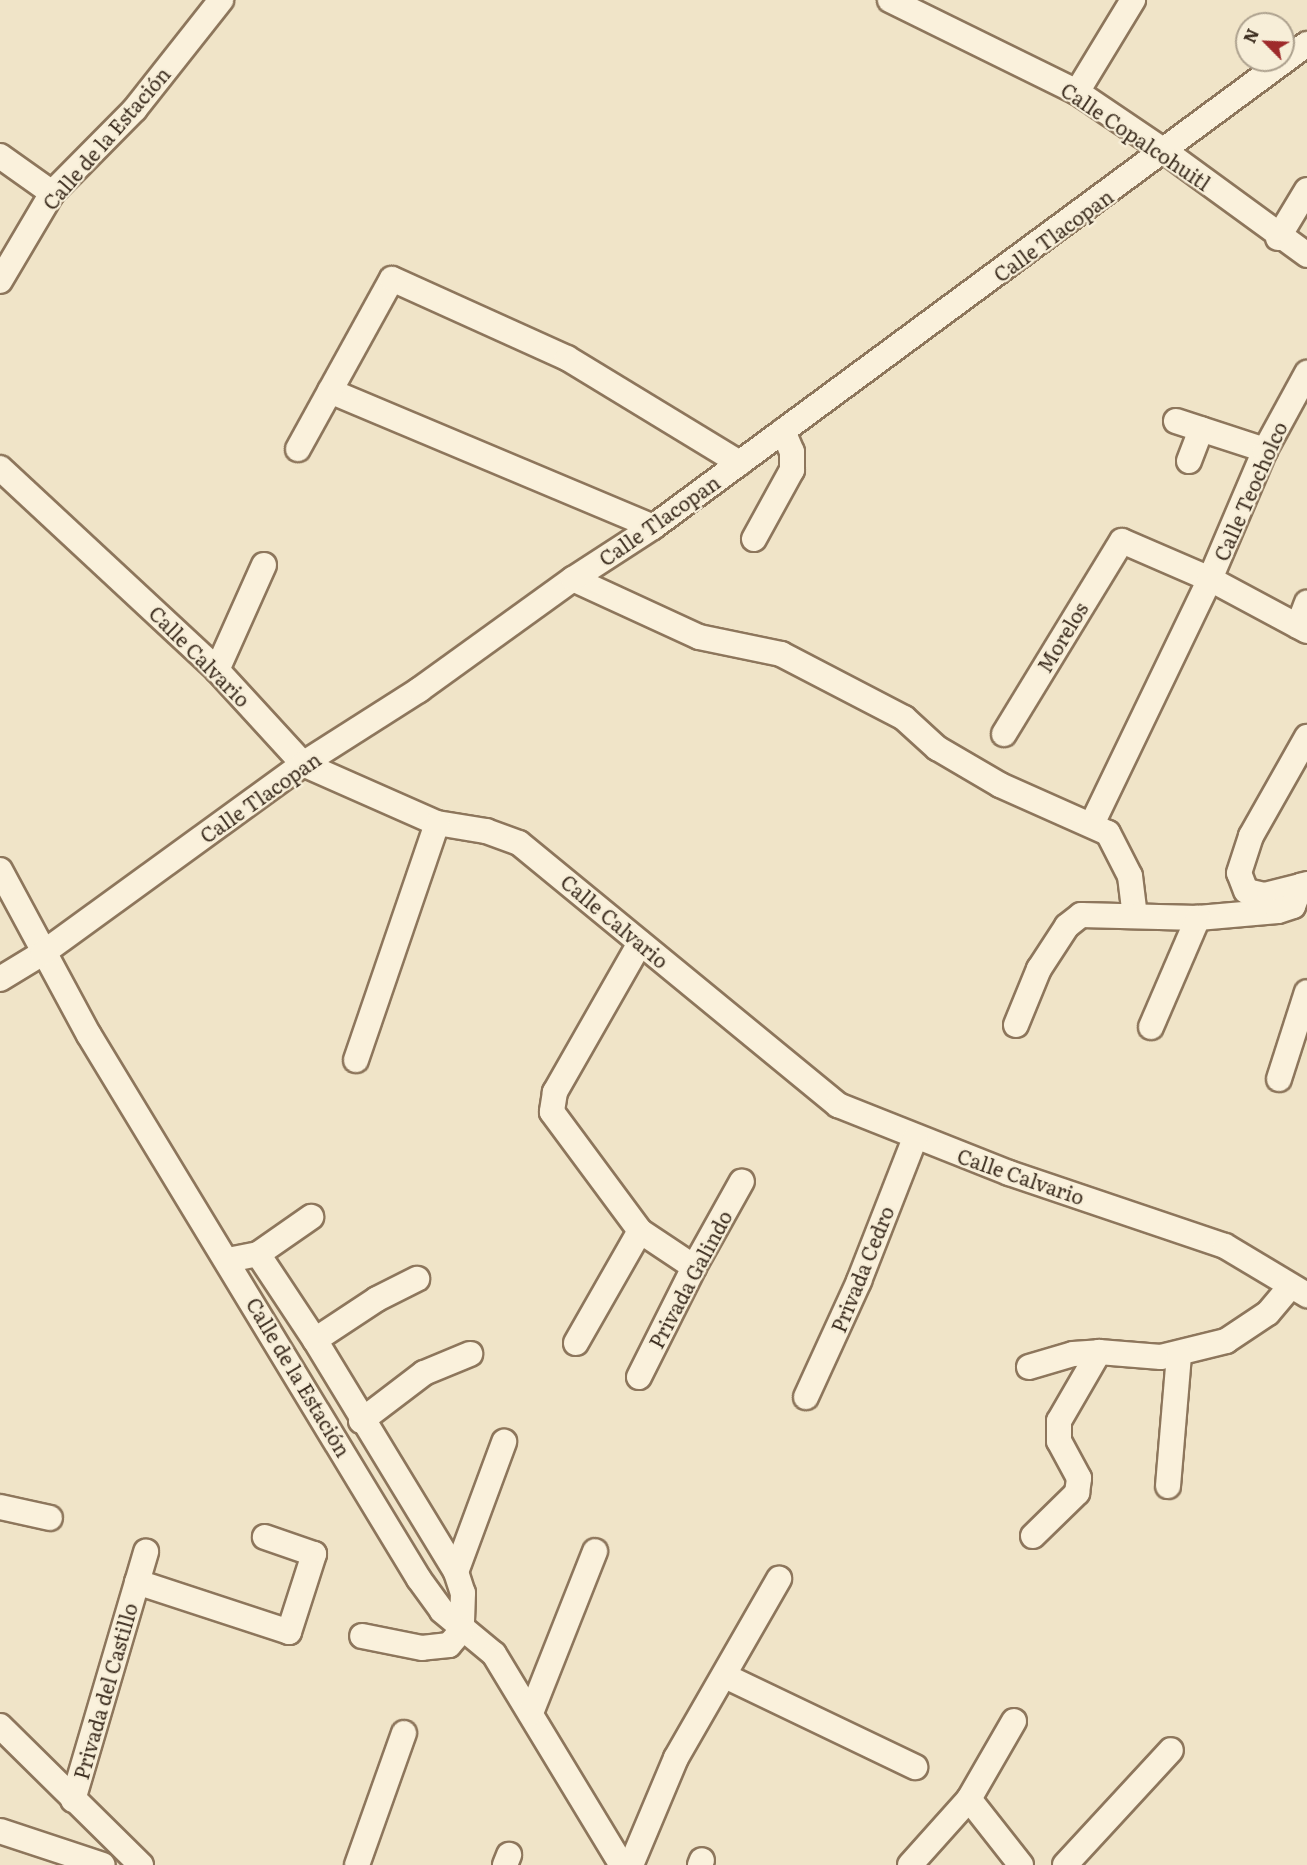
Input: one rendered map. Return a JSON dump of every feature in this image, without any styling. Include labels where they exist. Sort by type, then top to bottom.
[{"type":"street","name":"Calle de la Estación","points":[[0,281],[52,193],[135,109],[221,0]]},
{"type":"street","name":"Calle Copalcohuitl","points":[[890,0],[1077,92],[1166,152],[1278,238],[1307,255]]},
{"type":"street","points":[[1077,92],[1133,0]]},
{"type":"street","name":"Calle Tlacopan","points":[[0,979],[43,953],[303,764],[419,690],[573,579],[653,527],[1166,152],[1307,44]]},
{"type":"street","points":[[0,156],[52,193]]},
{"type":"street","points":[[1278,238],[1307,190]]},
{"type":"street","points":[[298,449],[392,279],[567,358],[740,463]]},
{"type":"street","name":"Calle Teocholco","points":[[1092,824],[1210,579],[1265,450],[1307,373]]},
{"type":"street","points":[[330,391],[653,527]]},
{"type":"street","points":[[1176,421],[1265,450]]},
{"type":"street","points":[[1189,461],[1201,429]]},
{"type":"street","points":[[754,539],[792,470],[792,452],[783,431]]},
{"type":"street","name":"Calle Calvario","points":[[0,468],[217,670],[303,764],[437,823],[486,831],[519,843],[838,1105],[915,1138],[1225,1246],[1299,1291]]},
{"type":"street","name":"Morelos","points":[[1004,734],[1122,541],[1210,579]]},
{"type":"street","points":[[217,670],[264,565]]},
{"type":"street","points":[[573,579],[699,637],[781,654],[904,718],[937,748],[1000,785],[1108,833],[1124,857],[1130,876],[1135,915]]},
{"type":"street","points":[[1210,579],[1302,628],[1307,603]]},
{"type":"street","points":[[1304,885],[1264,895],[1246,891],[1239,873],[1251,836],[1307,737]]},
{"type":"street","points":[[356,1060],[437,823]]},
{"type":"street","name":"Calle de la Estación","points":[[0,870],[43,953],[419,1579],[442,1611],[462,1630],[494,1654],[622,1865]]},
{"type":"street","points":[[1016,1025],[1039,969],[1067,926],[1081,915],[1198,918],[1278,912],[1293,906],[1304,885]]},
{"type":"street","points":[[1151,1027],[1198,918]]},
{"type":"street","points":[[640,943],[551,1103],[557,1123],[640,1231],[694,1267]]},
{"type":"street","points":[[1279,1079],[1307,992]]},
{"type":"street","name":"Privada Cedro","points":[[806,1397],[859,1281],[915,1138]]},
{"type":"street","name":"Privada Galindo","points":[[639,1377],[694,1267],[742,1181]]},
{"type":"street","points":[[228,1260],[258,1254],[311,1217]]},
{"type":"street","points":[[576,1342],[640,1231]]},
{"type":"street","points":[[258,1254],[315,1340],[362,1421],[456,1572],[463,1593],[462,1630],[449,1645],[422,1648],[362,1636]]},
{"type":"street","points":[[315,1340],[377,1299],[417,1279]]},
{"type":"street","points":[[1029,1366],[1073,1354],[1099,1352],[1161,1357],[1179,1354],[1244,1332],[1299,1291]]},
{"type":"street","points":[[1033,1536],[1077,1493],[1079,1478],[1059,1441],[1059,1421],[1099,1352]]},
{"type":"street","points":[[362,1421],[424,1372],[470,1354]]},
{"type":"street","points":[[1168,1486],[1179,1354]]},
{"type":"street","points":[[456,1572],[504,1442]]},
{"type":"street","points":[[0,1507],[50,1518]]},
{"type":"street","name":"Privada del Castillo","points":[[137,1582],[289,1632],[314,1554],[265,1537]]},
{"type":"street","points":[[531,1713],[595,1551]]},
{"type":"street","name":"Privada del Castillo","points":[[73,1800],[146,1552]]},
{"type":"street","points":[[631,1865],[676,1758],[779,1579]]},
{"type":"street","points":[[725,1676],[915,1767]]},
{"type":"street","points":[[910,1865],[969,1798],[1014,1721]]},
{"type":"street","points":[[0,1726],[73,1800],[118,1854],[141,1865]]},
{"type":"street","points":[[357,1865],[404,1733]]},
{"type":"street","points":[[1065,1865],[1171,1750]]},
{"type":"street","points":[[969,1798],[1021,1865]]},
{"type":"street","points":[[0,1831],[103,1865]]}]
